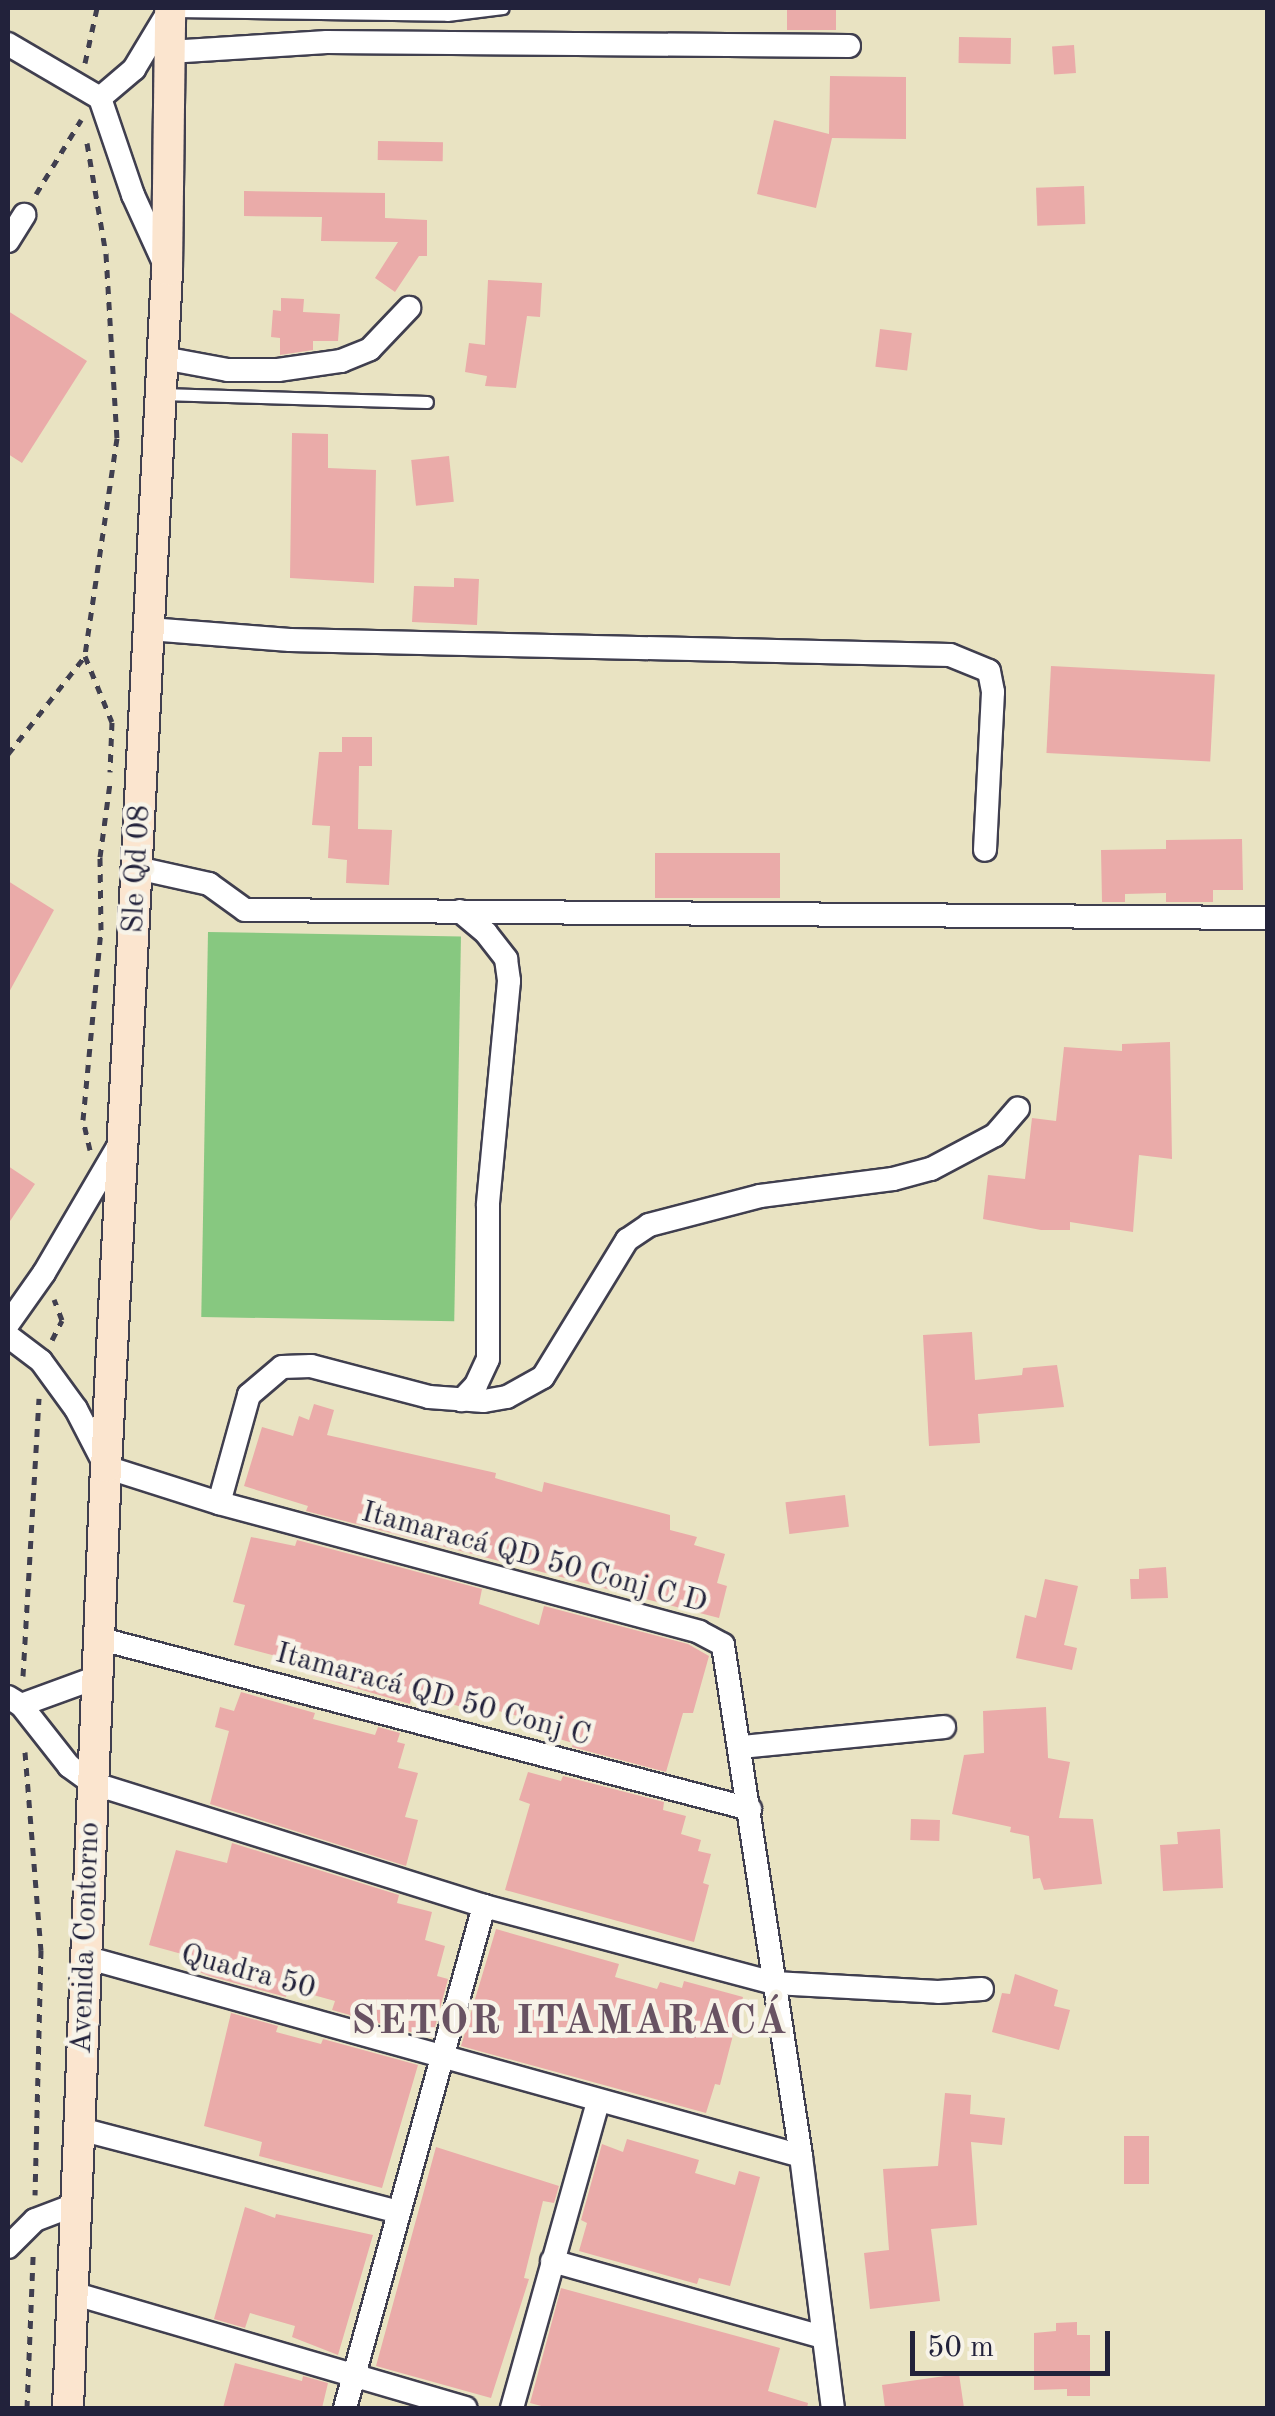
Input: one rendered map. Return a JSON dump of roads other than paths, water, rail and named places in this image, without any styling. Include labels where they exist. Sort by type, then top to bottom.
[{"type":"street","points":[[167,270],[170,9]]},
{"type":"street","points":[[90,93],[134,69],[170,9]]},
{"type":"street","points":[[168,52],[227,45],[346,42],[849,46]]},
{"type":"street","points":[[8,44],[90,93],[167,270]]},
{"type":"street","points":[[8,240],[24,215]]},
{"type":"street","name":"Sle Qd 08","points":[[106,1468],[167,270]]},
{"type":"street","points":[[162,358],[228,370],[278,370],[341,361],[370,349],[409,308]]},
{"type":"street","points":[[149,629],[290,640],[950,655],[990,672],[992,682],[985,850]]},
{"type":"street","points":[[137,868],[209,884],[245,910],[1268,918]]},
{"type":"street","points":[[460,912],[486,933],[506,959],[509,980],[488,1205],[484,1309],[488,1359],[476,1386],[462,1400]]},
{"type":"street","points":[[219,1503],[249,1395],[282,1367],[311,1366],[383,1386],[462,1400],[507,1398],[544,1378],[628,1240],[649,1225],[760,1196],[894,1179],[931,1169],[994,1135],[1018,1108]]},
{"type":"street","points":[[8,1324],[44,1273],[123,1138]]},
{"type":"street","points":[[8,1336],[41,1361],[76,1409],[106,1468]]},
{"type":"street","name":"Itamaracá QD 50 Conj C D","points":[[106,1468],[219,1503],[715,1639],[727,1652],[832,2408]]},
{"type":"street","name":"Avenida Contorno","points":[[68,2408],[106,1468]]},
{"type":"street","name":"Itamaracá QD 50 Conj C","points":[[101,1639],[750,1809]]},
{"type":"street","points":[[14,1701],[98,1677]]},
{"type":"street","points":[[8,1727],[14,1701]]},
{"type":"street","points":[[14,1701],[69,1766],[92,1783],[484,1906],[774,1984],[938,1992],[982,1989]]},
{"type":"street","points":[[740,1747],[944,1726]]},
{"type":"street","points":[[345,2408],[484,1906]]},
{"type":"street","name":"Quadra 50","points":[[85,1957],[598,2104],[800,2156]]},
{"type":"street","points":[[512,2408],[598,2104]]},
{"type":"street","points":[[80,2129],[398,2212]]},
{"type":"street","points":[[8,2247],[35,2220],[76,2204]]},
{"type":"street","points":[[552,2261],[822,2337]]},
{"type":"street","points":[[72,2293],[466,2408]]},
{"type":"lane","points":[[170,9],[447,14],[503,8]]},
{"type":"lane","points":[[161,394],[427,402]]},
{"type":"district","name":"SETOR ITAMARACÁ","points":[[570,2023]]}]
